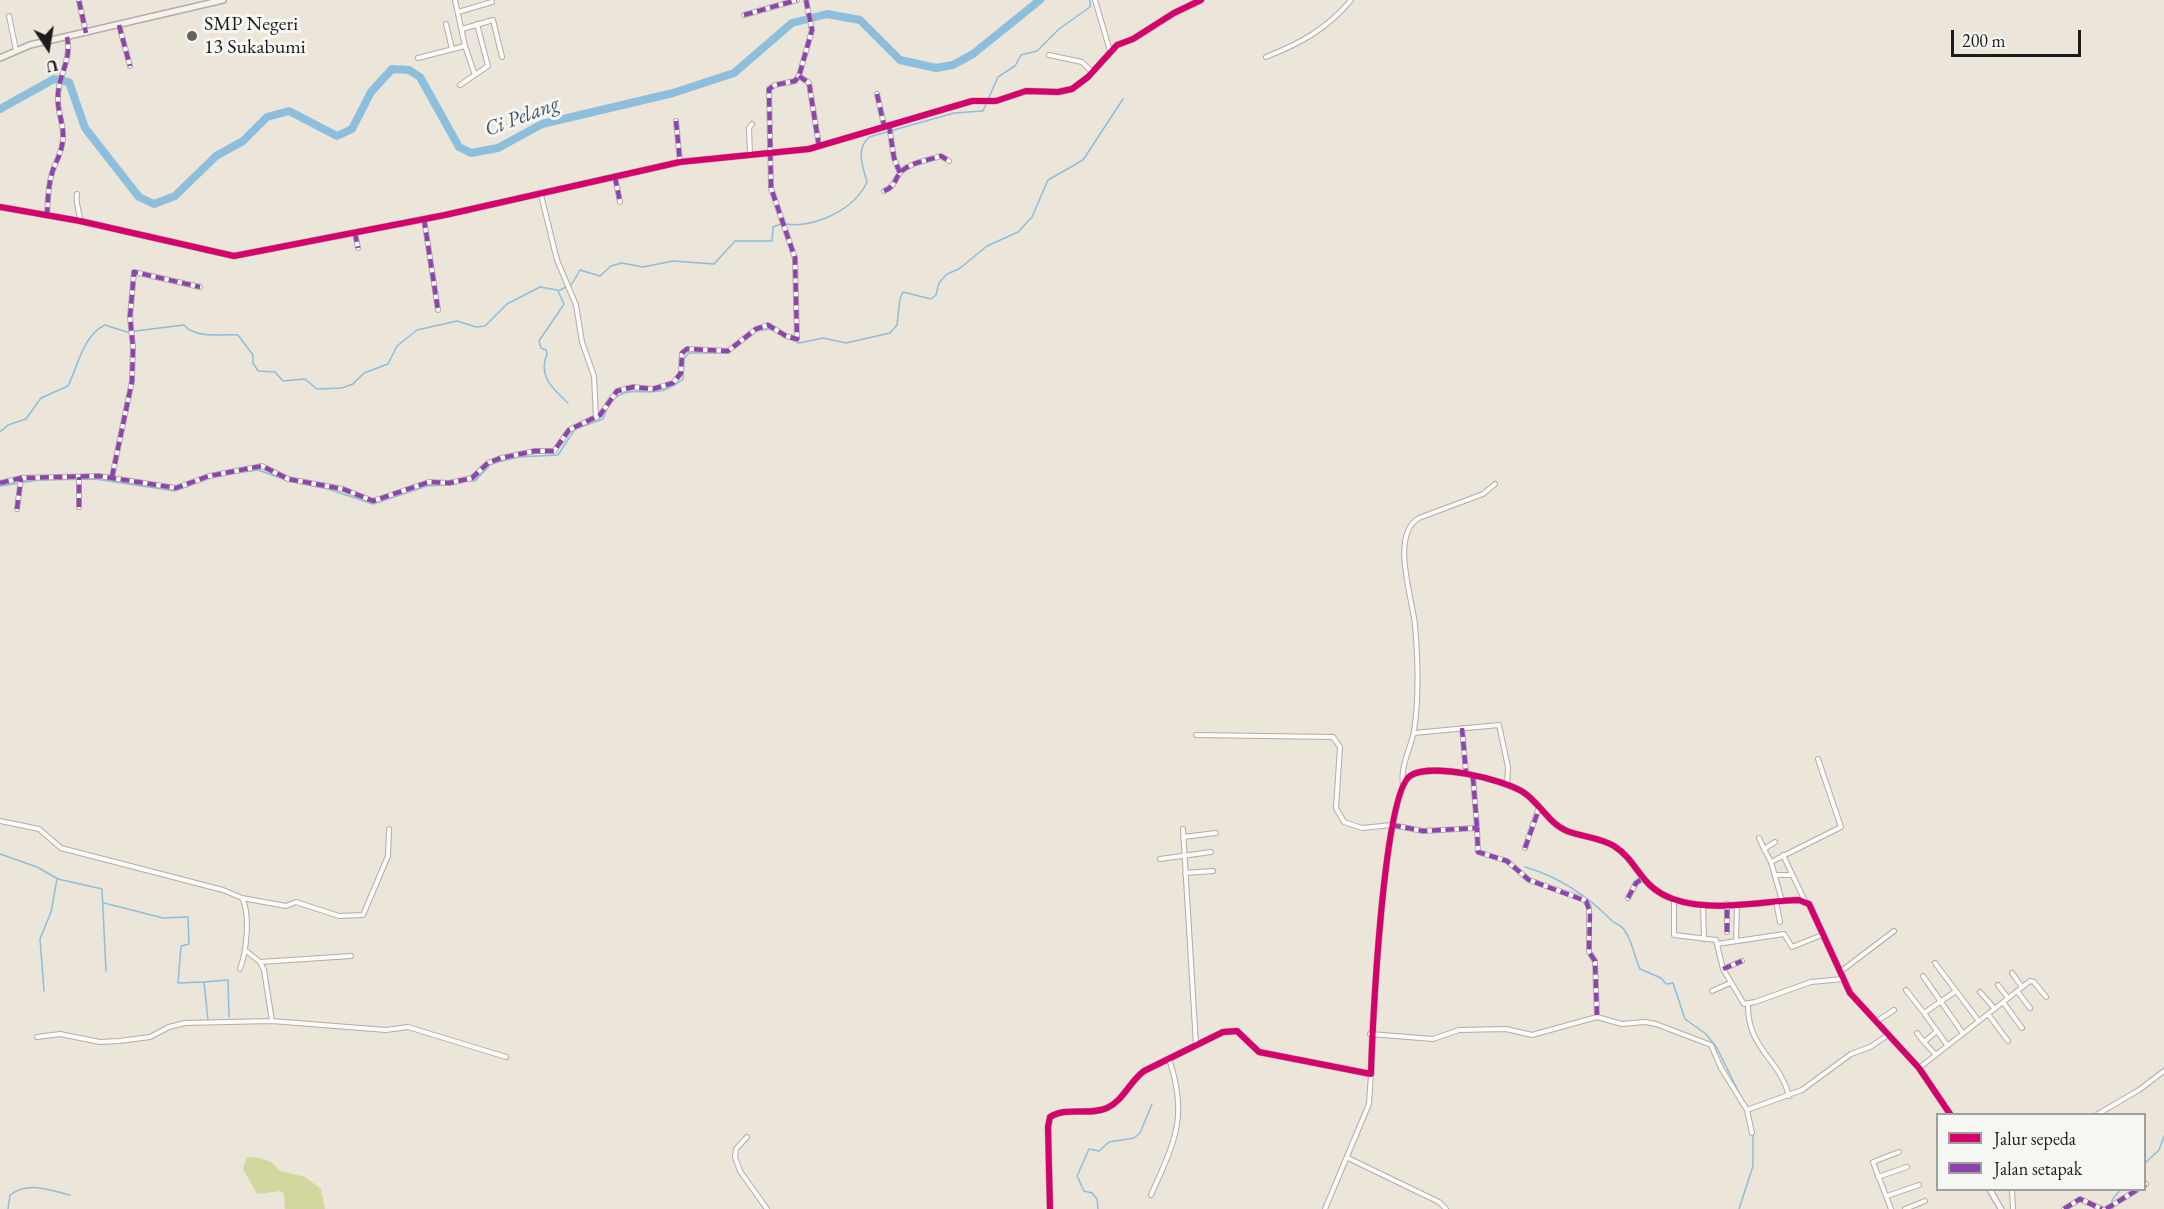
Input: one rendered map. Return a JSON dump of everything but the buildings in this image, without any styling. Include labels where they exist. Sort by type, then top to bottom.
[{"type":"main road","points":[[0,58],[16,50],[223,0]]},
{"type":"street","points":[[455,0],[465,46],[475,75]]},
{"type":"street","points":[[744,15],[797,0]]},
{"type":"street","points":[[0,483],[21,479],[106,479],[112,477],[123,483],[160,489],[182,487],[215,476],[253,471],[264,467],[277,477],[343,489],[373,501],[432,482],[449,483],[472,478],[488,463],[501,458],[535,451],[552,452],[568,430],[596,419],[617,391],[633,387],[653,389],[673,383],[681,373],[682,353],[687,349],[728,351],[754,330],[766,325],[775,327],[786,336],[798,338],[795,258],[771,188],[769,88],[796,81],[799,76],[810,39],[812,22],[806,0]]},
{"type":"street","points":[[1095,0],[1110,51]]},
{"type":"street","points":[[0,207],[80,221],[232,256],[541,195],[680,162],[819,146],[972,101],[996,100],[1026,91],[1068,90],[1080,84],[1117,45],[1133,39],[1172,14],[1201,0]]},
{"type":"street","points":[[1266,57],[1311,37],[1336,18],[1351,0]]},
{"type":"street","points":[[79,1],[86,33]]},
{"type":"street","points":[[458,12],[492,2]]},
{"type":"street","points":[[9,16],[16,50]]},
{"type":"street","points":[[462,29],[494,21],[502,57]]},
{"type":"street","points":[[446,24],[452,48]]},
{"type":"street","points":[[460,85],[488,65],[477,24]]},
{"type":"street","points":[[119,25],[130,66]]},
{"type":"street","points":[[47,216],[50,184],[55,163],[60,158],[63,138],[58,98],[69,48],[67,37]]},
{"type":"street","points":[[418,58],[465,46]]},
{"type":"street","points":[[1049,55],[1082,62],[1092,72]]},
{"type":"street","points":[[799,76],[809,83],[819,146]]},
{"type":"street","points":[[877,94],[900,173]]},
{"type":"street","points":[[676,121],[680,162]]},
{"type":"street","points":[[750,154],[748,140],[752,132],[749,128],[752,124]]},
{"type":"street","points":[[884,191],[894,185],[900,173],[911,165],[941,156],[949,161]]},
{"type":"street","points":[[615,177],[620,202]]},
{"type":"street","points":[[77,194],[76,201],[81,212],[80,221]]},
{"type":"street","points":[[541,195],[557,260],[576,305],[582,342],[594,376],[596,419]]},
{"type":"street","points":[[424,219],[438,310]]},
{"type":"street","points":[[355,233],[358,248]]},
{"type":"street","points":[[112,477],[132,381],[133,347],[130,317],[134,272],[173,279],[200,287]]},
{"type":"street","points":[[79,478],[79,507]]},
{"type":"street","points":[[17,509],[21,479]]},
{"type":"street","points":[[1325,1209],[1369,1104],[1370,1034],[1383,896],[1392,825],[1403,784],[1402,772],[1414,733],[1416,647],[1404,553],[1408,527],[1419,518],[1483,494],[1495,484]]},
{"type":"street","points":[[1414,733],[1486,725],[1501,728],[1508,767],[1507,784]]},
{"type":"street","points":[[1462,728],[1466,773]]},
{"type":"street","points":[[1196,735],[1333,736],[1340,747],[1335,801],[1338,815],[1344,822],[1355,828],[1392,825],[1423,831],[1477,828]]},
{"type":"street","points":[[1771,862],[1841,827],[1818,759]]},
{"type":"street","points":[[1403,784],[1409,777],[1418,773],[1466,773],[1473,777],[1507,784],[1521,790],[1564,830],[1613,846],[1651,888],[1674,900],[1727,904],[1805,901]]},
{"type":"street","points":[[1473,777],[1478,852],[1507,861],[1529,880],[1570,893],[1588,904],[1588,946],[1589,954],[1595,961],[1597,1017]]},
{"type":"street","points":[[1525,848],[1540,806]]},
{"type":"street","points":[[0,821],[39,829],[62,848],[205,885],[242,898],[286,906],[296,902],[339,916],[363,915],[387,856],[389,829]]},
{"type":"street","points":[[1183,829],[1196,1045]]},
{"type":"street","points":[[1183,837],[1216,833]]},
{"type":"street","points":[[1759,838],[1775,875],[1780,922]]},
{"type":"street","points":[[1764,849],[1775,842]]},
{"type":"street","points":[[1160,859],[1211,852]]},
{"type":"street","points":[[1783,855],[1791,875],[1805,901],[1811,907],[1850,993],[1919,1068],[1949,1113]]},
{"type":"street","points":[[1185,873],[1213,871]]},
{"type":"street","points":[[1775,875],[1791,875]]},
{"type":"street","points":[[1628,898],[1636,883],[1642,879]]},
{"type":"street","points":[[240,969],[245,950],[243,947],[247,917],[242,898]]},
{"type":"street","points":[[1674,900],[1674,936],[1716,940],[1723,969],[1738,997],[1748,1005],[1749,1024],[1759,1048],[1785,1080],[1789,1096]]},
{"type":"street","points":[[1704,903],[1704,939]]},
{"type":"street","points":[[1736,942],[1738,903]]},
{"type":"street","points":[[1727,904],[1727,932]]},
{"type":"street","points":[[1840,973],[1894,931]]},
{"type":"street","points":[[1717,944],[1784,934],[1792,946],[1822,935]]},
{"type":"street","points":[[245,950],[260,962],[264,970],[272,1021]]},
{"type":"street","points":[[260,962],[351,956]]},
{"type":"street","points":[[1723,969],[1742,962]]},
{"type":"street","points":[[1935,963],[1978,1020]]},
{"type":"street","points":[[2012,973],[2022,987]]},
{"type":"street","points":[[1923,976],[1962,1032]]},
{"type":"street","points":[[1748,1005],[1800,985],[1843,979]]},
{"type":"street","points":[[1919,1068],[2022,987],[2034,982],[2046,997]]},
{"type":"street","points":[[1712,991],[1730,983]]},
{"type":"street","points":[[1998,985],[2008,998]]},
{"type":"street","points":[[1906,990],[1947,1044]]},
{"type":"street","points":[[1924,1013],[1956,991]]},
{"type":"street","points":[[2017,991],[2030,1008]]},
{"type":"street","points":[[1980,992],[1994,1008]]},
{"type":"street","points":[[2003,1002],[2022,1028]]},
{"type":"street","points":[[1877,1021],[1893,1010]]},
{"type":"street","points":[[1988,1014],[2008,1041]]},
{"type":"street","points":[[1370,1034],[1433,1039],[1459,1030],[1506,1029],[1532,1035],[1597,1017],[1622,1024],[1645,1022],[1656,1024],[1707,1042],[1714,1049],[1721,1068],[1747,1110],[1752,1133]]},
{"type":"street","points":[[36,1037],[60,1034],[81,1040],[119,1041],[150,1037],[169,1027],[185,1023],[272,1021],[386,1030],[408,1027],[506,1057]]},
{"type":"street","points":[[1050,1209],[1048,1127],[1050,1117],[1057,1114],[1096,1111],[1110,1107],[1135,1078],[1223,1032],[1235,1031],[1259,1052],[1371,1074]]},
{"type":"street","points":[[1924,1042],[1937,1031]]},
{"type":"street","points":[[1917,1033],[1935,1054]]},
{"type":"street","points":[[1747,1110],[1807,1088],[1851,1054],[1870,1047],[1888,1035]]},
{"type":"street","points":[[1152,1195],[1177,1134],[1178,1086],[1169,1059]]},
{"type":"street","points":[[2100,1113],[2139,1090],[2164,1071]]},
{"type":"street","points":[[747,1137],[736,1149],[736,1162],[767,1209]]},
{"type":"street","points":[[1891,1209],[1874,1161],[1899,1152]]},
{"type":"street","points":[[1348,1158],[1439,1202],[1446,1209]]},
{"type":"street","points":[[1878,1177],[1907,1167]]},
{"type":"street","points":[[1887,1196],[1919,1185]]},
{"type":"street","points":[[1991,1191],[2001,1209]]},
{"type":"street","points":[[2012,1191],[2013,1209]]},
{"type":"street","points":[[2106,1209],[2135,1191]]},
{"type":"street","points":[[2064,1209],[2080,1198],[2102,1209]]},
{"type":"street","points":[[1905,1209],[1926,1201]]},
{"type":"green space","points":[[247,1157],[271,1162],[280,1171],[305,1177],[321,1189],[325,1209],[285,1209],[284,1194],[281,1191],[257,1194],[243,1169]]},
{"type":"waterway","name":"Ci Pelang","points":[[0,109],[54,79],[69,82],[85,128],[139,197],[154,204],[175,196],[216,156],[243,141],[267,117],[289,111],[337,136],[352,129],[371,92],[392,69],[409,70],[420,77],[459,147],[471,153],[498,148],[542,124],[673,93],[734,73],[792,23],[827,14],[860,20],[900,60],[936,68],[953,65],[973,54],[1040,0]]},
{"type":"waterway","points":[[786,224],[821,220],[853,201],[867,182],[861,153],[869,137],[954,113],[983,111],[998,77],[1015,66],[1021,55],[1037,51],[1059,29],[1090,7],[1090,0]]},
{"type":"waterway","points":[[731,351],[757,331],[770,329],[799,343],[823,338],[846,343],[890,333],[897,325],[903,292],[931,299],[936,295],[939,283],[947,274],[959,269],[987,246],[1018,232],[1032,217],[1048,180],[1083,160],[1123,99]]},
{"type":"waterway","points":[[568,403],[545,375],[547,354],[546,350],[541,348],[539,341],[564,304],[558,291],[572,284],[580,270],[600,276],[611,266],[622,263],[643,267],[673,261],[714,264],[735,241],[772,241],[773,227],[781,224]]},
{"type":"waterway","points":[[0,432],[8,425],[26,419],[41,398],[68,386],[86,343],[105,325],[127,332],[184,325],[202,334],[238,335],[253,355],[253,363],[258,371],[275,372],[283,381],[305,379],[317,389],[342,388],[353,384],[364,373],[388,364],[397,346],[417,330],[457,321],[476,327],[485,326],[507,304],[540,287],[557,290]]},
{"type":"waterway","points":[[615,398],[631,392],[654,392],[672,386],[683,379],[684,359],[689,353],[726,353]]},
{"type":"waterway","points":[[463,481],[475,481],[491,464],[518,457],[558,455],[575,429],[603,419],[608,406]]},
{"type":"waterway","points":[[227,474],[258,470],[286,480]]},
{"type":"waterway","points":[[0,486],[39,480],[95,479],[175,491],[216,476]]},
{"type":"waterway","points":[[290,481],[328,489],[373,504],[427,486],[443,485]]},
{"type":"waterway","points":[[0,854],[37,867],[58,879],[102,889],[106,971]]},
{"type":"waterway","points":[[1525,867],[1571,888],[1624,929],[1640,969],[1661,978],[1666,984],[1673,983],[1685,1019],[1706,1034],[1717,1048],[1741,1097]]},
{"type":"waterway","points":[[44,991],[40,939],[51,912],[57,879]]},
{"type":"waterway","points":[[104,903],[163,918],[188,917],[189,944],[181,946],[178,983],[204,982],[208,1020]]},
{"type":"waterway","points":[[204,982],[228,980],[229,1017]]},
{"type":"waterway","points":[[1098,1209],[1097,1199],[1092,1193],[1084,1191],[1077,1176],[1089,1149],[1099,1151],[1109,1142],[1134,1138],[1140,1133],[1152,1104]]},
{"type":"waterway","points":[[1749,1111],[1751,1121]]},
{"type":"waterway","points":[[1739,1209],[1753,1166],[1753,1135]]},
{"type":"waterway","points":[[2146,1162],[2159,1150],[2164,1136]]},
{"type":"waterway","points":[[8,1209],[10,1195],[24,1188],[47,1189],[70,1195]]},
{"type":"waterway","points":[[2113,1209],[2112,1200],[2119,1191]]},
{"type":"marked path","points":[[744,15],[797,0]]},
{"type":"marked path","points":[[0,483],[21,478],[99,476],[176,488],[209,476],[262,466],[288,479],[343,489],[373,501],[429,482],[449,483],[472,478],[488,463],[501,458],[535,451],[554,451],[569,430],[600,415],[617,391],[633,387],[653,389],[673,383],[681,373],[682,353],[687,349],[728,351],[756,329],[768,325],[786,336],[797,339],[795,258],[771,188],[769,89],[775,85],[795,81],[799,76],[812,30],[806,0]]},
{"type":"marked path","points":[[79,1],[86,33]]},
{"type":"marked path","points":[[119,25],[130,66]]},
{"type":"marked path","points":[[47,216],[51,177],[63,139],[58,97],[68,53],[67,37]]},
{"type":"marked path","points":[[799,76],[809,83],[819,146]]},
{"type":"marked path","points":[[877,94],[884,125]]},
{"type":"marked path","points":[[676,121],[680,162]]},
{"type":"marked path","points":[[889,125],[894,158],[900,173]]},
{"type":"marked path","points":[[884,191],[891,187],[900,173],[911,165],[941,156],[949,161]]},
{"type":"marked path","points":[[615,177],[620,202]]},
{"type":"marked path","points":[[424,219],[438,310]]},
{"type":"marked path","points":[[355,233],[358,248]]},
{"type":"marked path","points":[[112,477],[132,381],[133,347],[130,317],[134,272],[200,287]]},
{"type":"marked path","points":[[79,477],[79,507]]},
{"type":"marked path","points":[[17,509],[21,478]]},
{"type":"marked path","points":[[1462,728],[1466,773]]},
{"type":"marked path","points":[[1473,777],[1477,828]]},
{"type":"marked path","points":[[1525,848],[1540,806]]},
{"type":"marked path","points":[[1392,825],[1423,831],[1477,828],[1478,852],[1507,861],[1529,880],[1586,901],[1590,912],[1589,952],[1595,961],[1597,1017]]},
{"type":"marked path","points":[[1628,898],[1636,883],[1642,879]]},
{"type":"marked path","points":[[1727,904],[1727,932]]},
{"type":"marked path","points":[[1723,969],[1742,961]]},
{"type":"marked path","points":[[2106,1209],[2135,1191]]},
{"type":"marked path","points":[[2064,1209],[2080,1199],[2102,1209]]},
{"type":"cycle path","points":[[0,207],[80,221],[234,256],[445,215],[680,162],[809,149],[972,101],[996,101],[1026,91],[1058,92],[1072,89],[1088,77],[1117,45],[1133,39],[1174,13],[1201,0]]},
{"type":"cycle path","points":[[1050,1209],[1048,1127],[1050,1117],[1063,1112],[1107,1108],[1118,1101],[1144,1071],[1223,1032],[1237,1031],[1259,1052],[1371,1074],[1386,867],[1401,792],[1410,776],[1420,772],[1449,771],[1466,774],[1500,782],[1523,792],[1561,828],[1614,846],[1629,859],[1653,888],[1673,899],[1720,906],[1799,900],[1809,904],[1850,993],[1919,1068],[1949,1113]]},
{"type":"place","name":"SMP Negeri 13 Sukabumi","points":[[192,36]]}]
